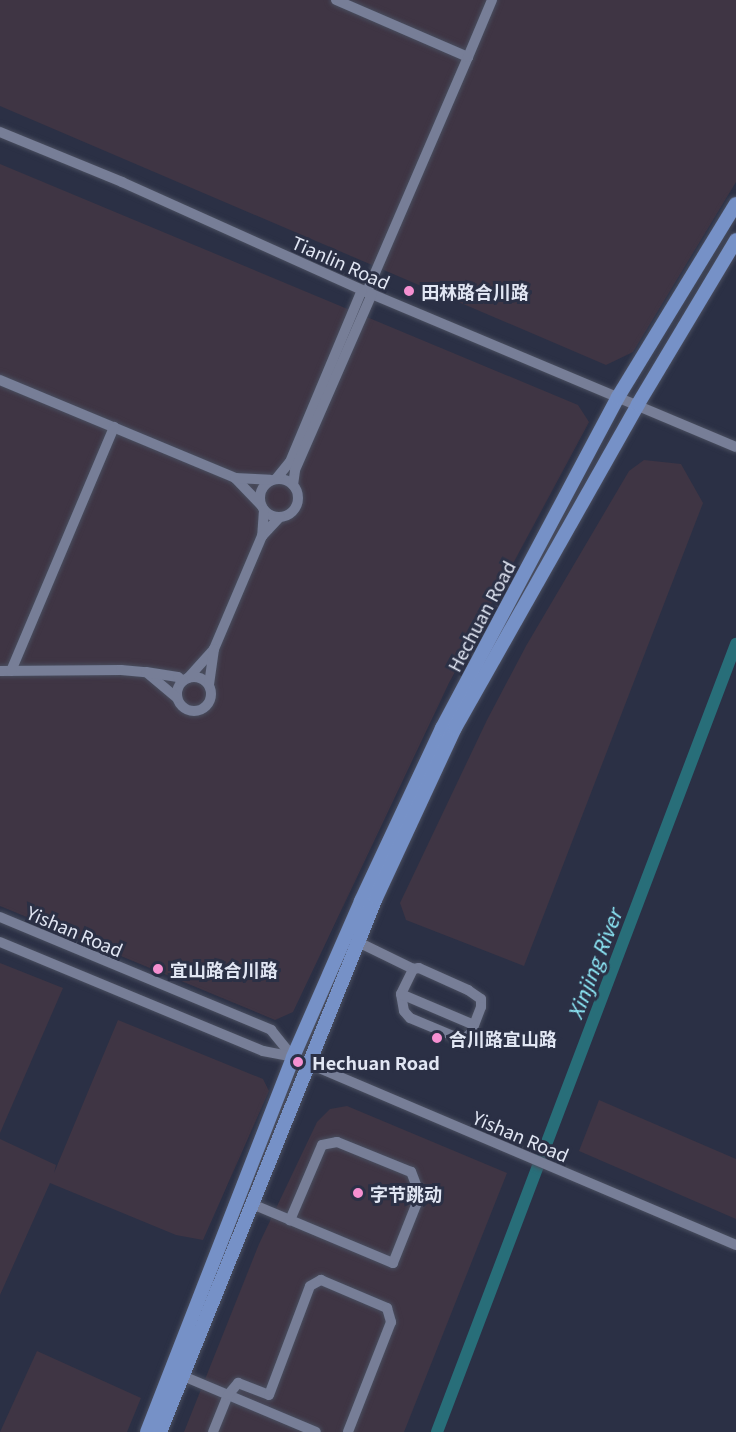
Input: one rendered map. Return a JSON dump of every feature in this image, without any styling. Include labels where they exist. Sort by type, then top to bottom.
[{"type":"main road","name":"Hechuan Road","points":[[147,1432],[293,1057],[361,901],[442,728],[618,397],[736,204]]},
{"type":"main road","name":"Hechuan Road","points":[[160,1432],[358,942],[455,728],[638,404],[736,240]]},
{"type":"street","points":[[336,0],[468,57]]},
{"type":"street","points":[[262,536],[263,508],[260,501],[262,489],[290,462],[367,292],[492,0]]},
{"type":"street","name":"Tianlin Road","points":[[0,132],[122,182],[367,292],[736,447]]},
{"type":"street","points":[[146,672],[177,698],[186,710],[203,710],[210,701],[209,685],[214,649],[262,536],[280,517],[290,513],[297,503],[296,490],[293,485],[295,470],[367,292]]},
{"type":"street","points":[[0,380],[236,478],[273,480],[293,485]]},
{"type":"street","points":[[114,427],[6,671],[121,670],[186,679],[200,678],[209,685]]},
{"type":"street","points":[[236,478],[263,508],[271,515],[280,517]]},
{"type":"street","points":[[177,698],[177,690],[214,649]]},
{"type":"street","name":"Yishan Road","points":[[0,917],[271,1030],[293,1057]]},
{"type":"street","name":"Yishan Road","points":[[0,942],[263,1051],[293,1057],[736,1245]]},
{"type":"street","points":[[358,942],[413,969],[419,968],[468,990],[481,999],[481,1007],[471,1033],[464,1040],[410,1018],[400,1002],[401,994],[413,969]]},
{"type":"street","points":[[401,994],[474,1025]]},
{"type":"street","points":[[252,1204],[290,1220],[393,1263],[420,1195],[411,1172],[337,1142],[322,1145],[290,1220]]},
{"type":"street","points":[[213,1432],[228,1395],[238,1383],[269,1395],[310,1286],[321,1280],[387,1308],[391,1322],[348,1432]]},
{"type":"street","points":[[183,1376],[316,1432]]},
{"type":"shaded area","points":[[0,0],[736,0],[736,182],[633,352],[606,365],[0,106]]},
{"type":"shaded area","points":[[0,164],[578,405],[589,422],[449,683],[293,1012],[275,1020],[0,906]]},
{"type":"shaded area","points":[[644,460],[681,464],[703,503],[524,966],[406,920],[400,903],[487,720],[526,646],[629,471]]},
{"type":"shaded area","points":[[0,963],[63,988],[0,1133]]},
{"type":"shaded area","points":[[118,1020],[263,1079],[269,1091],[203,1240],[176,1235],[50,1183],[0,1295],[0,1139],[56,1165],[54,1173]]},
{"type":"shaded area","points":[[599,1100],[736,1159],[736,1219],[579,1151]]},
{"type":"shaded area","points":[[347,1106],[507,1173],[404,1432],[184,1432],[259,1244],[317,1122],[330,1109]]},
{"type":"shaded area","points":[[37,1351],[141,1398],[127,1432],[0,1432]]},
{"type":"waterway","name":"Xinjing River","points":[[437,1432],[736,644]]},
{"type":"place","name":"田林路合川路","points":[[409,291]]},
{"type":"place","name":"宜山路合川路","points":[[158,969]]},
{"type":"place","name":"合川路宜山路","points":[[437,1038]]},
{"type":"place","name":"Hechuan Road","points":[[298,1062]]},
{"type":"place","name":"字节跳动","points":[[358,1193]]}]
